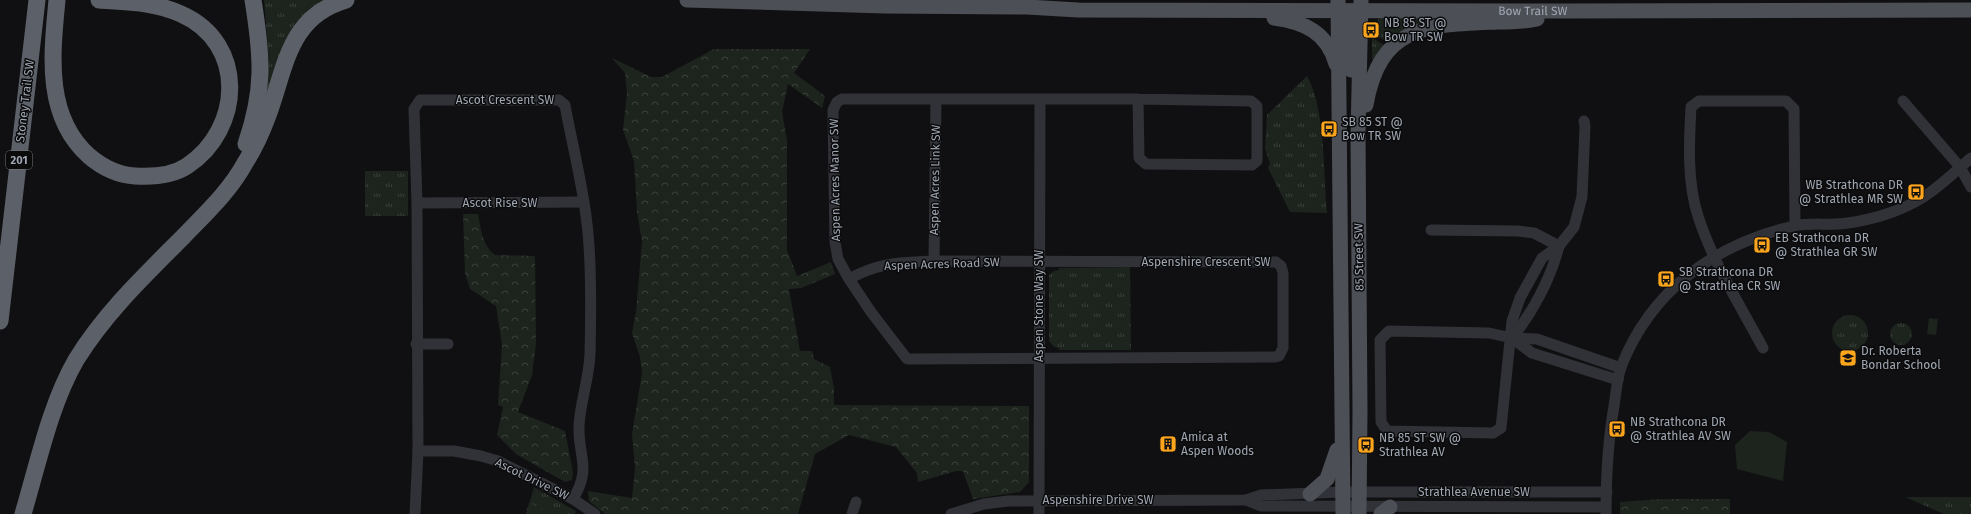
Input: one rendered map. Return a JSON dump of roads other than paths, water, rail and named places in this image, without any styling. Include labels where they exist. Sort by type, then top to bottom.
[{"type":"highway","name":"Stoney Trail SW","points":[[0,320],[37,0]]},
{"type":"highway","points":[[57,0],[52,50],[56,96],[63,119],[72,138],[98,164],[111,171],[123,174],[149,176],[169,174],[186,167],[201,155],[214,140],[225,119],[230,96],[229,71],[220,48],[206,29],[182,14],[161,6],[98,0]]},
{"type":"highway","points":[[212,207],[245,146],[257,104],[261,77],[260,48],[253,0]]},
{"type":"highway","points":[[23,514],[64,384],[93,334],[122,298],[212,207],[241,170],[260,137],[291,48],[297,35],[315,14],[325,8],[346,0]]},
{"type":"main road","name":"Bow Trail SW","points":[[687,0],[885,6],[1027,7],[1078,10],[1350,3],[1569,11],[1971,10]]},
{"type":"main road","points":[[1027,7],[1198,0]]},
{"type":"main road","points":[[1350,3],[1359,211]]},
{"type":"main road","name":"85 Street SW","points":[[1342,511],[1339,73],[1350,3]]},
{"type":"main road","name":"85 Street SW","points":[[1350,3],[1358,134],[1360,411],[1359,511]]},
{"type":"main road","points":[[1078,10],[1126,15],[1265,17],[1293,20],[1310,28],[1323,39],[1335,59],[1339,73]]},
{"type":"main road","points":[[1358,134],[1372,78],[1384,55],[1390,47],[1402,38],[1427,28],[1456,24],[1529,21],[1569,11]]},
{"type":"main road","points":[[1310,494],[1327,479],[1342,436]]},
{"type":"street","name":"Aspen Acres Manor SW","points":[[1039,357],[907,359],[871,312],[849,279],[838,259],[835,242],[835,106],[837,102],[847,99],[1138,99],[1253,102],[1257,106],[1258,161],[1252,165],[1146,164],[1139,158],[1138,99]]},
{"type":"street","name":"Aspen Acres Link SW","points":[[934,261],[936,99]]},
{"type":"street","name":"Aspen Stone Way SW","points":[[1039,514],[1040,99]]},
{"type":"street","name":"Ascot Crescent SW","points":[[415,514],[418,451],[416,344],[417,203],[414,108],[420,100],[559,100],[565,105],[587,223],[589,253],[590,354],[588,380],[579,425],[580,446],[584,465],[582,485],[573,499]]},
{"type":"street","points":[[1763,348],[1714,256],[1698,216],[1690,174],[1691,107],[1699,101],[1786,101],[1791,104],[1794,109],[1795,226]]},
{"type":"street","points":[[1903,101],[1960,167],[1971,188]]},
{"type":"street","points":[[1584,121],[1582,197],[1574,226],[1559,246],[1542,258],[1520,298],[1512,321],[1512,338],[1501,428],[1493,433],[1387,431],[1381,422],[1380,340],[1389,332],[1489,333],[1512,338],[1537,339],[1621,368]]},
{"type":"street","points":[[1606,510],[1610,434],[1621,368],[1634,340],[1654,308],[1681,279],[1714,256],[1753,237],[1795,226],[1848,223],[1879,216],[1908,206],[1932,192],[1971,158]]},
{"type":"street","points":[[1960,167],[1971,174]]},
{"type":"street","name":"Ascot Rise SW","points":[[417,203],[583,202]]},
{"type":"street","points":[[1431,230],[1534,233],[1559,246]]},
{"type":"street","name":"Aspen Acres Road SW","points":[[849,279],[866,270],[887,264],[934,261],[1039,262]]},
{"type":"street","name":"Aspenshire Crescent SW","points":[[1039,262],[1276,262],[1281,266],[1283,273],[1283,348],[1277,356],[1039,357]]},
{"type":"street","points":[[1512,338],[1532,353],[1618,380]]},
{"type":"street","points":[[416,344],[448,344]]},
{"type":"street","name":"Ascot Drive SW","points":[[418,451],[454,451],[481,456],[520,471],[573,499],[595,514]]},
{"type":"street","name":"Strathlea Avenue SW","points":[[1342,492],[1607,492]]},
{"type":"street","name":"Aspenshire Drive SW","points":[[951,514],[984,504],[1008,501],[1246,500],[1260,495],[1342,492]]},
{"type":"street","name":"Aspenshire Drive SW","points":[[1246,500],[1260,506],[1342,511]]},
{"type":"street","points":[[852,514],[856,502]]},
{"type":"street","name":"Strathlea Avenue SW","points":[[1342,511],[1606,510]]},
{"type":"place","name":"NB 85 ST @ Bow TR SW","points":[[1371,30]]},
{"type":"place","name":"SB 85 ST @ Bow TR SW","points":[[1329,129]]},
{"type":"place","name":"WB Strathcona DR @ Strathlea MR SW","points":[[1916,192]]},
{"type":"place","name":"EB Strathcona DR @ Strathlea GR SW","points":[[1762,245]]},
{"type":"place","name":"SB Strathcona DR @ Strathlea CR SW","points":[[1666,279]]},
{"type":"place","name":"Dr. Roberta Bondar School","points":[[1848,358]]},
{"type":"place","name":"NB Strathcona DR @ Strathlea AV SW","points":[[1617,429]]},
{"type":"place","name":"Amica at Aspen Woods","points":[[1168,444]]},
{"type":"place","name":"NB 85 ST SW @ Strathlea AV","points":[[1366,445]]}]
